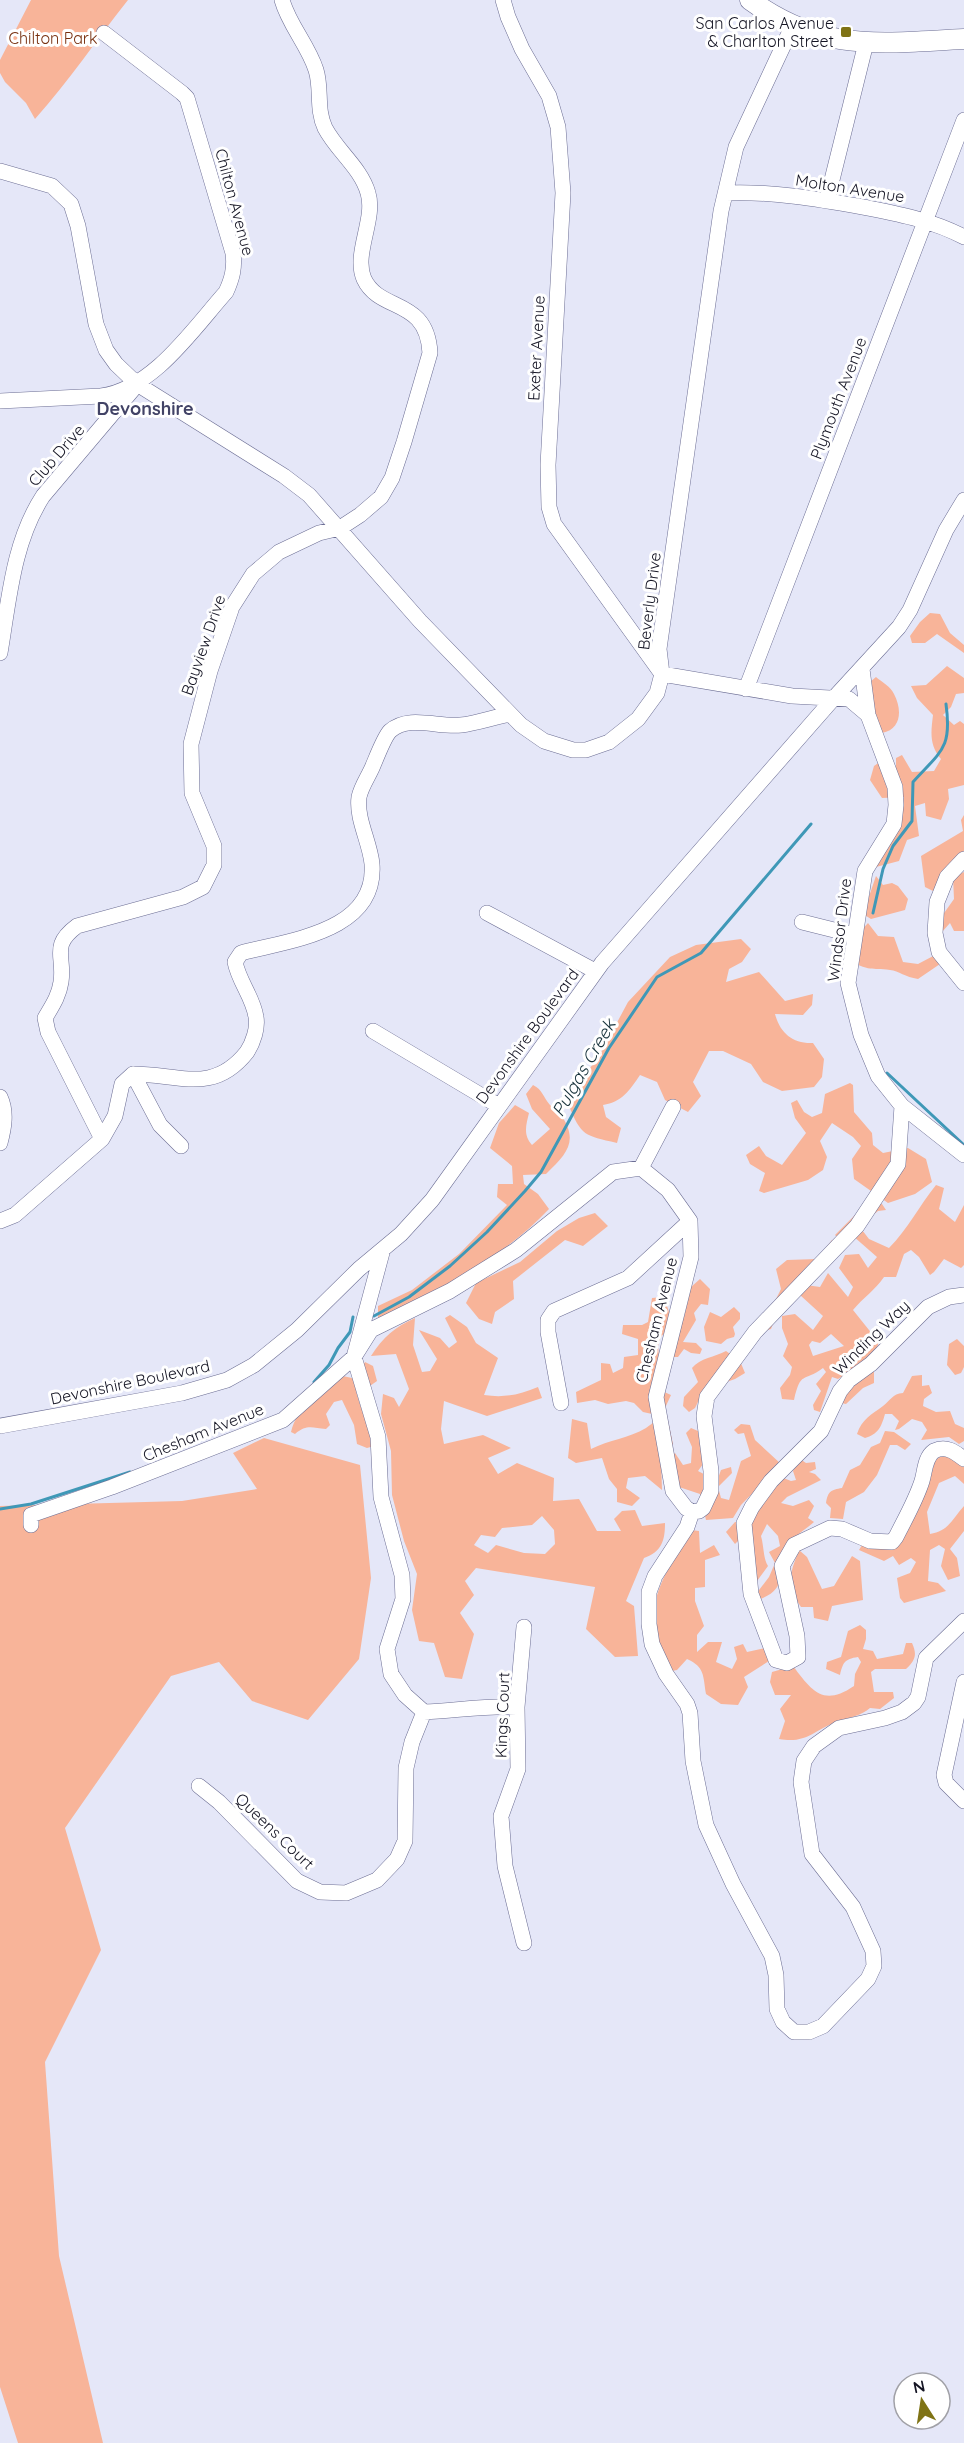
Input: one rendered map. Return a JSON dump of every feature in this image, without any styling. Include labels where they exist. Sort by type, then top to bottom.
[{"type":"main road","points":[[750,0],[792,27],[819,36],[866,43],[964,39]]},
{"type":"street","name":"Bayview Drive","points":[[102,1139],[48,1032],[45,1018],[57,998],[62,981],[59,955],[64,936],[77,926],[183,897],[203,887],[214,865],[214,846],[192,792],[191,744],[210,671],[232,607],[253,574],[279,552],[319,532],[340,528],[373,505],[389,484],[405,442],[429,353],[429,341],[419,319],[371,289],[364,278],[361,260],[369,205],[367,188],[324,125],[320,114],[317,73],[291,23],[282,0]]},
{"type":"street","name":"Exeter Avenue","points":[[503,0],[522,49],[549,96],[558,127],[563,194],[548,465],[549,507],[554,524],[562,538],[662,674]]},
{"type":"street","name":"Beverly Drive","points":[[137,384],[284,476],[309,495],[420,621],[521,725],[544,741],[573,750],[586,750],[609,742],[638,719],[657,693],[662,674],[659,650],[726,193],[736,147],[792,27]]},
{"type":"street","name":"Chilton Avenue","points":[[104,33],[183,93],[186,98],[234,263],[234,272],[226,292],[154,373],[137,384]]},
{"type":"street","points":[[827,200],[866,43]]},
{"type":"street","name":"Plymouth Avenue","points":[[746,689],[964,120]]},
{"type":"street","points":[[0,171],[52,186],[71,204],[78,226],[96,324],[101,338],[111,358],[137,384],[117,393],[101,396],[0,401]]},
{"type":"street","name":"Molton Avenue","points":[[726,193],[750,192],[827,200],[926,221],[964,237]]},
{"type":"street","name":"Club Drive","points":[[0,653],[21,538],[33,511],[137,384]]},
{"type":"street","name":"Devonshire Boulevard","points":[[0,1426],[174,1395],[227,1380],[254,1365],[297,1330],[401,1234],[432,1200],[595,971],[899,627],[910,610],[946,530],[964,500]]},
{"type":"street","name":"Windsor Drive","points":[[862,669],[868,714],[895,787],[896,805],[894,824],[865,871],[848,983],[861,1035],[878,1076],[902,1106],[964,1155]]},
{"type":"street","points":[[662,674],[746,689],[849,699],[868,714]]},
{"type":"street","points":[[0,1221],[15,1215],[102,1139],[115,1116],[122,1084],[133,1074],[197,1080],[224,1074],[239,1062],[252,1045],[257,1020],[252,1002],[238,975],[235,962],[241,953],[326,931],[345,921],[367,894],[372,866],[359,807],[360,795],[390,731],[408,722],[441,726],[462,725],[510,714]]},
{"type":"street","points":[[964,859],[947,877],[937,902],[935,933],[939,952],[964,983]]},
{"type":"street","points":[[487,913],[595,971]]},
{"type":"street","points":[[802,922],[854,935]]},
{"type":"street","points":[[373,1031],[499,1106]]},
{"type":"street","points":[[133,1074],[160,1125],[181,1146]]},
{"type":"street","points":[[0,1097],[5,1126],[0,1143]]},
{"type":"street","points":[[902,1106],[898,1164],[857,1226],[755,1332],[707,1397],[704,1416],[711,1471],[711,1491],[704,1508],[692,1512],[687,1527],[655,1576],[649,1592],[648,1616],[652,1644],[666,1674],[687,1704],[690,1713],[693,1761],[706,1825],[733,1884],[772,1956],[776,1975],[777,2009],[783,2022],[795,2032],[809,2032],[823,2026],[868,1979],[874,1966],[873,1951],[853,1907],[812,1854],[802,1792],[804,1761],[814,1746],[839,1728],[885,1718],[902,1712],[914,1703],[918,1697],[926,1658],[964,1621]]},
{"type":"street","points":[[561,1403],[548,1332],[548,1320],[554,1311],[628,1278],[690,1221],[668,1190],[641,1168],[673,1107]]},
{"type":"street","name":"Chesham Avenue","points":[[31,1526],[31,1515],[112,1487],[283,1420],[354,1357],[371,1330],[450,1291],[516,1250],[613,1172],[641,1168]]},
{"type":"street","name":"Chesham Avenue","points":[[690,1221],[691,1257],[656,1397],[673,1491],[679,1502],[692,1512]]},
{"type":"street","points":[[383,1249],[354,1357],[378,1437],[381,1497],[402,1575],[403,1599],[387,1649],[391,1674],[405,1695],[424,1712],[457,1711],[490,1705],[517,1707]]},
{"type":"street","name":"Winding Way","points":[[964,1295],[949,1297],[928,1307],[871,1364],[849,1380],[840,1391],[821,1431],[771,1481],[752,1507],[744,1524],[751,1594],[776,1660],[787,1663],[798,1657],[782,1566],[794,1545],[830,1528],[842,1529],[870,1540],[892,1542],[921,1483],[927,1459],[932,1453],[948,1449],[964,1459]]},
{"type":"street","name":"Kings Court","points":[[524,1627],[517,1707],[518,1770],[501,1816],[505,1866],[524,1943]]},
{"type":"street","points":[[964,1682],[944,1775],[946,1783],[964,1801]]},
{"type":"street","name":"Queens Court","points":[[199,1786],[219,1802],[297,1881],[320,1892],[346,1893],[377,1880],[397,1859],[405,1840],[406,1768],[412,1742],[424,1712]]},
{"type":"green space","name":"Chilton Park","points":[[31,0],[128,0],[60,90],[35,119],[26,103],[5,82],[0,73],[0,60]]},
{"type":"green space","points":[[930,613],[940,614],[950,633],[964,645],[964,653],[937,634],[925,643],[912,643],[910,636]]},
{"type":"green space","points":[[947,666],[964,678],[964,693],[956,694],[951,707],[943,715],[954,725],[960,721],[964,724],[964,785],[948,789],[949,799],[941,820],[926,816],[925,803],[915,806],[919,836],[907,840],[899,861],[876,867],[894,835],[904,797],[882,798],[870,780],[874,766],[884,759],[896,771],[896,758],[902,755],[912,772],[934,771],[941,759],[934,749],[931,733],[933,715],[917,698],[911,686],[926,685]]},
{"type":"green space","points":[[876,677],[893,691],[899,712],[897,723],[889,731],[882,733],[877,718],[871,714],[870,682]]},
{"type":"green space","points":[[964,815],[964,851],[950,863],[933,891],[925,887],[921,856],[963,831],[961,820]]},
{"type":"green space","points":[[964,872],[964,931],[954,931],[950,923],[942,932],[932,930],[954,899],[953,877]]},
{"type":"green space","points":[[876,876],[883,885],[892,883],[898,886],[908,899],[905,910],[871,919],[863,914]]},
{"type":"green space","points":[[868,923],[878,936],[894,937],[903,962],[918,964],[937,954],[940,964],[918,979],[885,969],[871,969],[856,964],[858,934]]},
{"type":"green space","points":[[741,939],[751,949],[742,962],[729,969],[726,982],[759,972],[785,1001],[813,994],[812,1005],[803,1015],[775,1014],[780,1027],[788,1036],[799,1042],[813,1043],[824,1059],[822,1077],[814,1087],[782,1091],[763,1082],[751,1064],[723,1051],[709,1051],[693,1082],[701,1096],[688,1112],[665,1100],[657,1082],[640,1075],[620,1098],[603,1105],[606,1117],[621,1128],[617,1143],[585,1133],[577,1123],[568,1104],[581,1079],[598,1058],[628,1002],[670,957],[696,945]]},
{"type":"green space","points":[[850,1083],[853,1085],[854,1112],[872,1133],[873,1145],[883,1153],[908,1148],[926,1159],[932,1182],[915,1194],[888,1203],[854,1179],[852,1159],[861,1146],[853,1137],[832,1123],[820,1141],[827,1157],[823,1170],[808,1180],[764,1193],[759,1191],[765,1173],[750,1164],[746,1155],[759,1146],[766,1156],[782,1165],[806,1133],[795,1118],[791,1103],[797,1100],[804,1112],[812,1117],[822,1113],[825,1094]]},
{"type":"green space","points":[[533,1085],[561,1115],[569,1132],[570,1140],[565,1153],[546,1174],[523,1175],[524,1184],[538,1194],[549,1209],[511,1243],[469,1272],[378,1320],[378,1306],[412,1290],[459,1254],[507,1205],[497,1197],[498,1184],[513,1184],[512,1166],[490,1148],[499,1123],[515,1105],[529,1113],[526,1134],[532,1145],[550,1129],[532,1109],[526,1094]]},
{"type":"green space","points":[[936,1185],[944,1188],[939,1209],[955,1222],[964,1205],[964,1265],[961,1268],[944,1259],[930,1275],[919,1257],[911,1250],[904,1254],[896,1277],[884,1277],[853,1310],[873,1335],[880,1340],[877,1347],[880,1361],[874,1370],[874,1383],[863,1388],[846,1404],[841,1403],[855,1368],[838,1379],[832,1377],[820,1412],[814,1410],[813,1405],[821,1391],[816,1384],[826,1372],[823,1368],[801,1381],[794,1400],[782,1399],[780,1388],[790,1375],[792,1367],[783,1356],[788,1344],[782,1328],[782,1316],[795,1314],[813,1330],[823,1316],[800,1295],[774,1321],[771,1329],[764,1331],[781,1289],[776,1269],[787,1260],[817,1259],[832,1240],[841,1248],[838,1255],[826,1269],[806,1285],[820,1287],[828,1273],[848,1297],[853,1287],[839,1268],[845,1255],[859,1254],[868,1268],[877,1257],[853,1236],[840,1240],[835,1235],[871,1199],[882,1204],[886,1210],[878,1211],[859,1226],[869,1239],[889,1248]],"holes":[[[831,1334],[844,1346],[813,1356],[809,1345],[812,1341],[820,1343]]]},
{"type":"green space","points":[[595,1213],[608,1226],[583,1246],[565,1240],[513,1281],[514,1299],[495,1312],[492,1324],[479,1319],[466,1303],[476,1283],[520,1262],[557,1231],[579,1218]]},
{"type":"green space","points":[[700,1279],[710,1289],[708,1305],[701,1304],[694,1313],[696,1320],[683,1342],[696,1343],[702,1349],[700,1354],[684,1349],[678,1357],[670,1357],[677,1331],[684,1317],[691,1287]]},
{"type":"green space","points":[[664,1297],[670,1315],[668,1329],[660,1338],[659,1357],[651,1386],[671,1395],[665,1408],[652,1414],[643,1412],[634,1403],[626,1401],[608,1404],[595,1400],[577,1403],[576,1392],[601,1380],[601,1363],[610,1364],[613,1373],[623,1368],[624,1357],[638,1355],[638,1339],[622,1334],[623,1325],[642,1325],[648,1322],[652,1298]]},
{"type":"green space","points":[[734,1307],[740,1313],[740,1319],[733,1327],[734,1337],[721,1344],[706,1341],[704,1327],[710,1312],[721,1317]]},
{"type":"green space","points":[[450,1315],[467,1327],[476,1343],[498,1358],[484,1395],[511,1395],[538,1387],[542,1398],[487,1416],[444,1401],[441,1429],[444,1444],[483,1435],[511,1448],[488,1458],[498,1474],[517,1463],[554,1478],[553,1501],[579,1499],[597,1531],[621,1531],[614,1519],[622,1511],[635,1510],[642,1526],[665,1523],[659,1549],[644,1558],[626,1601],[634,1606],[638,1656],[615,1657],[586,1629],[595,1587],[476,1568],[465,1581],[474,1595],[460,1613],[474,1634],[462,1679],[445,1677],[434,1643],[419,1641],[412,1610],[417,1574],[404,1541],[392,1495],[391,1451],[381,1414],[383,1394],[394,1398],[399,1407],[409,1389],[396,1354],[371,1356],[390,1333],[415,1318],[413,1345],[422,1372],[430,1371],[437,1359],[419,1330],[440,1338],[449,1348],[457,1342],[445,1318]],"holes":[[[542,1516],[554,1530],[555,1544],[545,1554],[524,1553],[496,1545],[488,1553],[474,1545],[481,1535],[495,1537],[502,1528],[532,1525]]]},
{"type":"green space","points":[[957,1339],[964,1346],[964,1367],[961,1373],[955,1375],[947,1365],[949,1344]]},
{"type":"green space","points":[[726,1351],[740,1361],[745,1373],[704,1390],[695,1408],[689,1412],[683,1406],[684,1397],[698,1382],[692,1368],[703,1360]]},
{"type":"green space","points":[[365,1362],[373,1366],[377,1381],[367,1388],[356,1391],[374,1446],[367,1448],[357,1444],[354,1425],[342,1400],[334,1402],[326,1414],[330,1425],[326,1429],[310,1427],[295,1434],[291,1432],[298,1415],[317,1394],[338,1375],[352,1378]]},
{"type":"green space","points":[[922,1375],[922,1386],[929,1385],[932,1393],[924,1399],[923,1406],[936,1412],[950,1411],[955,1424],[964,1428],[964,1441],[959,1444],[949,1437],[921,1440],[927,1430],[922,1422],[912,1419],[895,1430],[899,1421],[892,1414],[885,1414],[880,1427],[873,1435],[865,1438],[857,1434],[867,1418],[894,1396],[903,1393],[912,1376]]},
{"type":"green space","points":[[667,1416],[673,1444],[661,1460],[662,1490],[645,1476],[628,1478],[626,1488],[640,1498],[632,1506],[617,1502],[617,1489],[609,1479],[602,1458],[576,1463],[568,1458],[572,1419],[587,1423],[591,1449],[626,1437]]},
{"type":"green space","points":[[741,1424],[750,1425],[755,1440],[781,1464],[741,1505],[733,1518],[706,1520],[700,1494],[676,1486],[670,1459],[675,1453],[683,1465],[691,1463],[692,1447],[686,1433],[691,1428],[698,1431],[703,1464],[698,1471],[717,1481],[721,1470],[731,1467],[732,1473],[718,1487],[721,1498],[729,1500],[741,1461],[751,1456],[744,1433],[738,1434],[734,1430]]},
{"type":"green space","points":[[885,1431],[894,1432],[911,1444],[905,1450],[897,1445],[890,1445],[877,1475],[864,1492],[846,1502],[843,1519],[830,1518],[831,1508],[826,1503],[829,1494],[833,1490],[842,1488],[850,1470],[860,1465],[871,1447],[880,1443]]},
{"type":"green space","points":[[264,1438],[360,1465],[371,1578],[359,1659],[308,1720],[252,1701],[219,1662],[171,1676],[65,1828],[101,1950],[45,2062],[59,2256],[103,2443],[18,2443],[0,2387],[0,1506],[182,1501],[257,1489],[233,1453]]},
{"type":"green space","points":[[942,1455],[950,1455],[964,1466],[964,1484],[955,1476],[939,1483],[927,1512],[930,1534],[946,1527],[964,1506],[964,1531],[950,1549],[957,1558],[960,1576],[948,1580],[941,1566],[945,1549],[939,1545],[930,1550],[928,1581],[938,1583],[946,1591],[904,1603],[900,1598],[897,1578],[910,1573],[916,1562],[911,1558],[899,1565],[893,1556],[884,1561],[859,1550],[862,1545],[893,1549],[909,1524],[922,1493],[928,1487],[935,1461]]},
{"type":"green space","points":[[800,1459],[806,1463],[815,1462],[816,1469],[809,1472],[821,1480],[787,1497],[781,1503],[793,1506],[809,1500],[814,1506],[808,1518],[814,1522],[787,1545],[782,1556],[779,1584],[769,1595],[758,1600],[756,1594],[769,1577],[775,1563],[769,1552],[780,1546],[778,1536],[767,1524],[761,1536],[768,1566],[757,1581],[753,1581],[739,1540],[735,1544],[726,1532],[735,1522],[747,1523],[781,1477],[791,1481],[796,1480],[793,1471]]},
{"type":"green space","points":[[691,1530],[699,1531],[700,1553],[714,1545],[720,1555],[705,1560],[705,1587],[695,1588],[695,1601],[704,1626],[697,1635],[697,1652],[708,1642],[722,1642],[716,1662],[732,1669],[737,1659],[734,1647],[743,1644],[747,1652],[765,1648],[769,1661],[744,1677],[748,1687],[738,1705],[721,1704],[706,1694],[700,1669],[693,1662],[687,1659],[677,1670],[672,1671],[656,1642],[653,1627],[654,1612],[661,1583]]},
{"type":"green space","points":[[799,1550],[807,1557],[822,1589],[834,1586],[852,1556],[860,1561],[863,1600],[832,1606],[828,1621],[814,1618],[813,1607],[801,1607],[791,1585],[791,1573]]},
{"type":"green space","points":[[860,1625],[866,1630],[863,1649],[873,1651],[877,1659],[903,1654],[906,1643],[912,1643],[915,1657],[906,1669],[875,1669],[871,1672],[874,1692],[893,1692],[894,1698],[880,1709],[870,1708],[809,1736],[796,1740],[779,1739],[785,1721],[780,1709],[791,1695],[775,1695],[770,1682],[772,1672],[793,1666],[806,1683],[819,1693],[834,1695],[843,1692],[854,1686],[855,1674],[861,1662],[858,1657],[847,1660],[840,1675],[826,1669],[827,1662],[841,1657],[848,1631]]},
{"type":"waterway","name":"Pulgas Creek","points":[[873,913],[883,869],[893,846],[912,821],[913,782],[938,755],[946,740],[946,704]]},
{"type":"waterway","name":"Pulgas Creek","points":[[374,1316],[409,1297],[450,1266],[487,1232],[525,1191],[541,1172],[609,1048],[657,977],[701,953],[811,824]]},
{"type":"waterway","points":[[887,1073],[964,1145]]},
{"type":"waterway","name":"Pulgas Creek","points":[[314,1382],[329,1365],[350,1332],[353,1317]]},
{"type":"waterway","name":"Pulgas Creek","points":[[0,1509],[31,1504],[130,1472]]},
{"type":"place","name":"San Carlos Avenue & Charlton Street","points":[[846,32]]},
{"type":"district","name":"Devonshire","points":[[145,409]]}]
